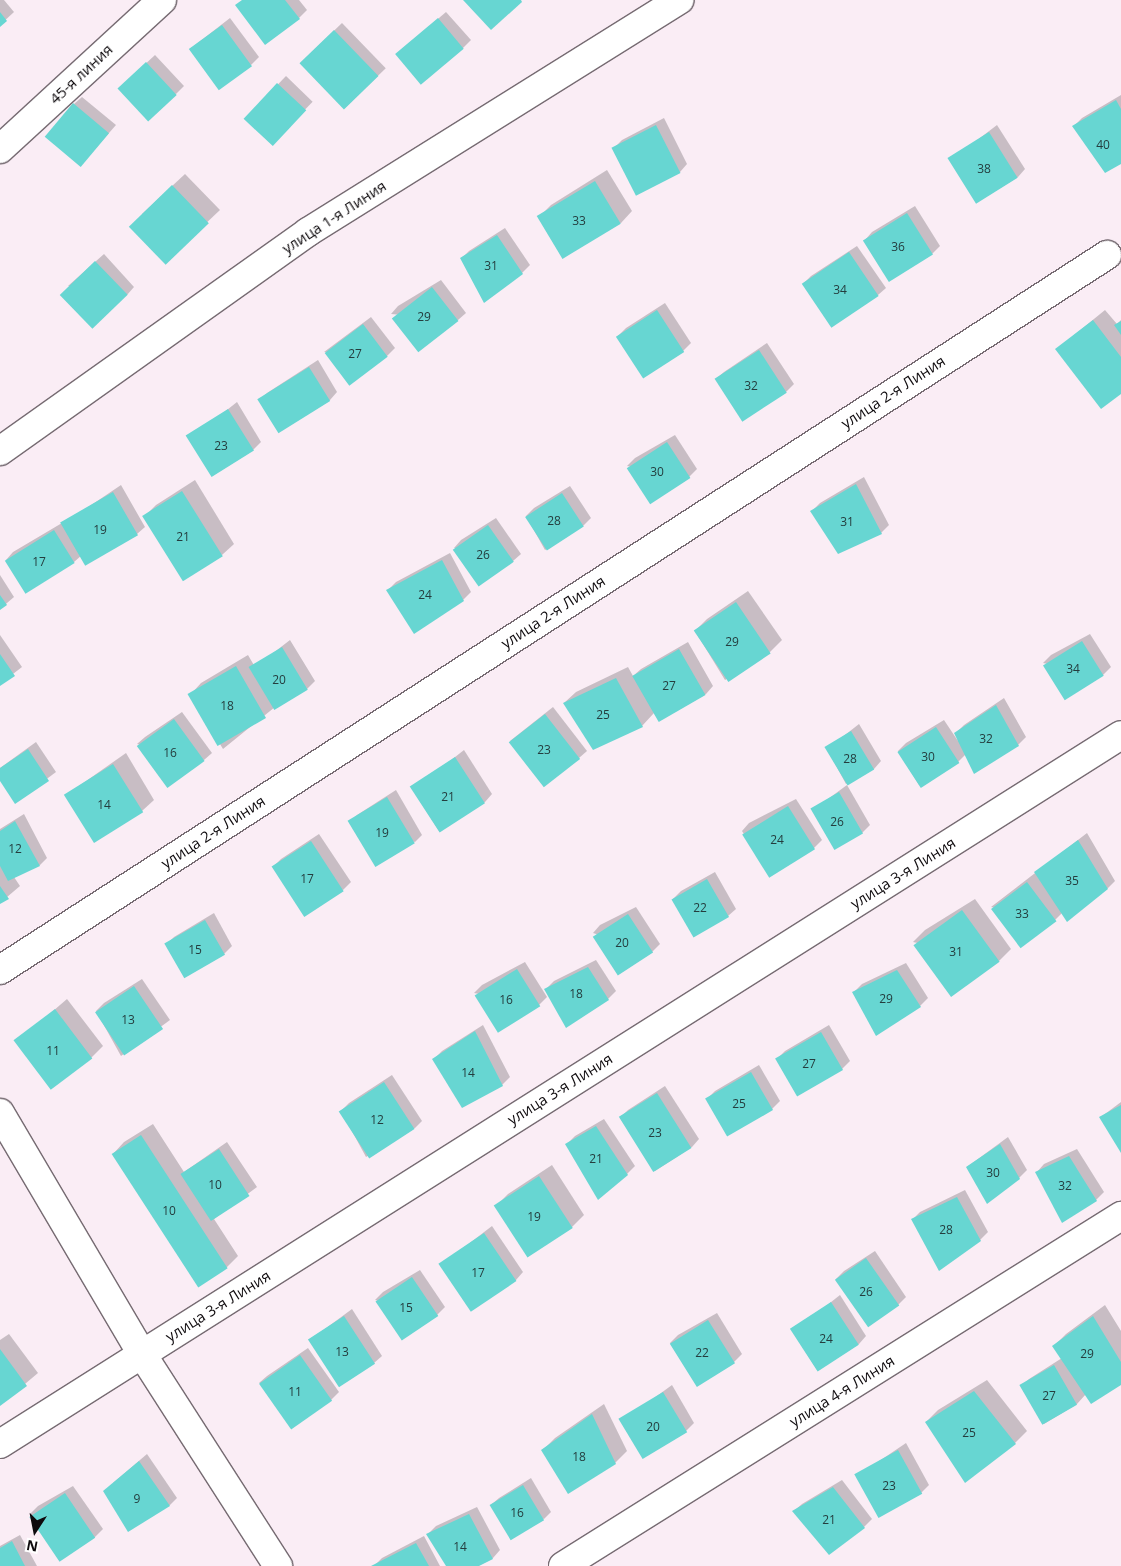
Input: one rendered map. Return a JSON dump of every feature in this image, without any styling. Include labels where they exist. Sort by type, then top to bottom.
[{"type":"street","name":"45-я линия","points":[[0,149],[162,0]]},
{"type":"street","name":"улица 1-я Линия","points":[[0,451],[308,232],[679,0]]},
{"type":"street","name":"улица 2-я Линия","points":[[0,970],[1107,255]]},
{"type":"street","name":"улица 3-я Линия","points":[[0,1444],[1121,735]]},
{"type":"street","points":[[0,1114],[142,1354],[278,1566]]},
{"type":"street","name":"улица 4-я Линия","points":[[563,1566],[1121,1216]]},
{"type":"building","points":[[242,0],[285,0],[300,19],[265,45],[235,5]]},
{"type":"building","points":[[463,0],[521,0],[522,2],[491,30]]},
{"type":"building","points":[[0,12],[7,21],[0,27]]},
{"type":"building","points":[[438,18],[464,49],[421,85],[395,54]]},
{"type":"building","points":[[222,25],[252,66],[219,90],[189,49]]},
{"type":"building","points":[[334,30],[378,76],[344,109],[299,63]]},
{"type":"building","points":[[146,62],[177,95],[148,122],[117,89]]},
{"type":"building","points":[[277,83],[306,110],[273,146],[244,119]]},
{"type":"building","points":[[1116,100],[1121,109],[1121,164],[1105,173],[1072,126]]},
{"type":"building","points":[[73,103],[109,133],[81,167],[45,137]]},
{"type":"building","points":[[656,125],[681,173],[636,196],[611,148]]},
{"type":"building","points":[[989,132],[1018,178],[976,204],[947,158]]},
{"type":"building","points":[[595,181],[621,224],[562,259],[537,216]]},
{"type":"building","points":[[172,185],[209,223],[166,265],[129,227]]},
{"type":"building","points":[[907,213],[933,255],[889,282],[863,241]]},
{"type":"building","points":[[497,235],[523,274],[484,303],[460,258]]},
{"type":"building","points":[[849,252],[879,296],[831,328],[802,284]]},
{"type":"building","points":[[95,261],[128,295],[92,329],[60,295]]},
{"type":"building","points":[[432,287],[458,321],[418,352],[392,318]]},
{"type":"building","points":[[657,310],[684,352],[643,379],[616,337]]},
{"type":"building","points":[[1093,320],[1121,357],[1121,394],[1101,409],[1055,349]]},
{"type":"building","points":[[1121,321],[1121,335],[1114,325]]},
{"type":"building","points":[[363,324],[388,357],[349,386],[325,353]]},
{"type":"building","points":[[759,350],[787,393],[742,422],[715,379]]},
{"type":"building","points":[[309,367],[330,401],[278,433],[257,399]]},
{"type":"building","points":[[228,409],[254,451],[212,477],[186,435]]},
{"type":"building","points":[[667,442],[690,478],[650,504],[627,468]]},
{"type":"building","points":[[856,484],[882,534],[838,554],[810,511]]},
{"type":"building","points":[[182,491],[223,556],[183,581],[142,516]]},
{"type":"building","points":[[113,492],[138,535],[85,566],[60,522]]},
{"type":"building","points":[[562,493],[584,527],[547,551],[525,517]]},
{"type":"building","points":[[488,525],[514,562],[479,587],[453,550]]},
{"type":"building","points":[[54,530],[75,563],[25,594],[5,561]]},
{"type":"building","points":[[442,560],[464,601],[414,634],[386,590]]},
{"type":"building","points":[[0,595],[7,605],[0,610]]},
{"type":"building","points":[[736,602],[771,653],[728,682],[694,631]]},
{"type":"building","points":[[1082,641],[1104,676],[1065,700],[1043,665]]},
{"type":"building","points":[[282,647],[308,690],[274,710],[249,667]]},
{"type":"building","points":[[679,649],[706,695],[659,722],[632,676]]},
{"type":"building","points":[[0,654],[15,676],[0,686]]},
{"type":"building","points":[[236,666],[266,718],[218,746],[188,694]]},
{"type":"building","points":[[616,678],[643,727],[593,750],[563,703]]},
{"type":"building","points":[[996,705],[1019,746],[974,774],[954,733]]},
{"type":"building","points":[[545,714],[580,759],[544,787],[509,742]]},
{"type":"building","points":[[174,719],[205,761],[167,788],[137,746]]},
{"type":"building","points":[[936,727],[959,763],[921,788],[897,752]]},
{"type":"building","points":[[851,731],[874,770],[848,786],[824,747]]},
{"type":"building","points":[[28,749],[49,781],[15,804],[0,781],[0,768]]},
{"type":"building","points":[[455,757],[485,803],[440,833],[410,786]]},
{"type":"building","points":[[113,764],[143,812],[94,843],[64,795]]},
{"type":"building","points":[[839,792],[863,834],[834,850],[810,808]]},
{"type":"building","points":[[387,797],[415,843],[375,867],[348,821]]},
{"type":"building","points":[[788,806],[815,849],[769,878],[742,835]]},
{"type":"building","points":[[15,821],[40,866],[8,881],[0,866],[0,831]]},
{"type":"building","points":[[1078,840],[1108,889],[1067,922],[1034,872]]},
{"type":"building","points":[[311,841],[344,891],[304,917],[272,867]]},
{"type":"building","points":[[707,879],[729,917],[693,938],[671,900]]},
{"type":"building","points":[[1027,882],[1056,921],[1021,948],[991,909]]},
{"type":"building","points":[[0,886],[9,899],[0,904]]},
{"type":"building","points":[[962,910],[1000,962],[951,997],[913,945]]},
{"type":"building","points":[[628,914],[653,953],[618,975],[593,937]]},
{"type":"building","points":[[205,920],[225,955],[184,978],[164,944]]},
{"type":"building","points":[[588,967],[609,1000],[566,1028],[544,989]]},
{"type":"building","points":[[517,969],[540,1006],[498,1033],[475,995]]},
{"type":"building","points":[[897,970],[921,1007],[876,1036],[852,992]]},
{"type":"building","points":[[134,986],[163,1029],[124,1055],[95,1012]]},
{"type":"building","points":[[55,1009],[92,1059],[51,1090],[13,1040]]},
{"type":"building","points":[[475,1031],[503,1086],[462,1108],[432,1059]]},
{"type":"building","points":[[821,1032],[843,1070],[797,1097],[775,1058]]},
{"type":"building","points":[[751,1072],[773,1110],[727,1137],[705,1098]]},
{"type":"building","points":[[384,1082],[414,1129],[369,1158],[339,1111]]},
{"type":"building","points":[[657,1093],[691,1148],[653,1172],[619,1117]]},
{"type":"building","points":[[1121,1105],[1121,1153],[1099,1117]]},
{"type":"building","points":[[596,1126],[628,1175],[598,1200],[565,1144]]},
{"type":"building","points":[[141,1135],[228,1268],[198,1287],[112,1154]]},
{"type":"building","points":[[1000,1144],[1020,1179],[987,1204],[966,1167]]},
{"type":"building","points":[[219,1149],[249,1196],[211,1221],[180,1174]]},
{"type":"building","points":[[1069,1156],[1097,1201],[1062,1223],[1035,1172]]},
{"type":"building","points":[[539,1176],[573,1228],[527,1257],[494,1205]]},
{"type":"building","points":[[957,1197],[981,1241],[939,1271],[911,1219]]},
{"type":"building","points":[[484,1233],[516,1281],[471,1312],[438,1264]]},
{"type":"building","points":[[866,1258],[899,1306],[868,1327],[835,1280]]},
{"type":"building","points":[[412,1277],[438,1316],[402,1341],[376,1302]]},
{"type":"building","points":[[831,1302],[859,1345],[818,1371],[790,1329]]},
{"type":"building","points":[[344,1316],[375,1364],[339,1387],[308,1339]]},
{"type":"building","points":[[1093,1316],[1121,1362],[1121,1385],[1091,1404],[1052,1346]]},
{"type":"building","points":[[708,1320],[735,1363],[697,1387],[670,1344]]},
{"type":"building","points":[[0,1349],[27,1386],[0,1406]]},
{"type":"building","points":[[300,1355],[332,1401],[291,1430],[259,1384]]},
{"type":"building","points":[[1054,1365],[1077,1405],[1042,1425],[1019,1385]]},
{"type":"building","points":[[974,1391],[1016,1444],[965,1483],[925,1422]]},
{"type":"building","points":[[663,1392],[687,1432],[643,1459],[618,1419]]},
{"type":"building","points":[[592,1414],[616,1464],[568,1494],[541,1450]]},
{"type":"building","points":[[898,1450],[922,1494],[879,1518],[854,1474]]},
{"type":"building","points":[[139,1461],[170,1506],[128,1532],[103,1491]]},
{"type":"building","points":[[523,1485],[544,1520],[511,1540],[490,1505]]},
{"type":"building","points":[[833,1487],[865,1528],[829,1555],[792,1511]]},
{"type":"building","points":[[65,1493],[95,1538],[60,1562],[29,1517]]},
{"type":"building","points":[[469,1514],[493,1559],[479,1566],[446,1566],[426,1534]]},
{"type":"building","points":[[12,1541],[25,1566],[0,1566],[0,1548]]},
{"type":"building","points":[[416,1543],[429,1566],[371,1566]]}]
